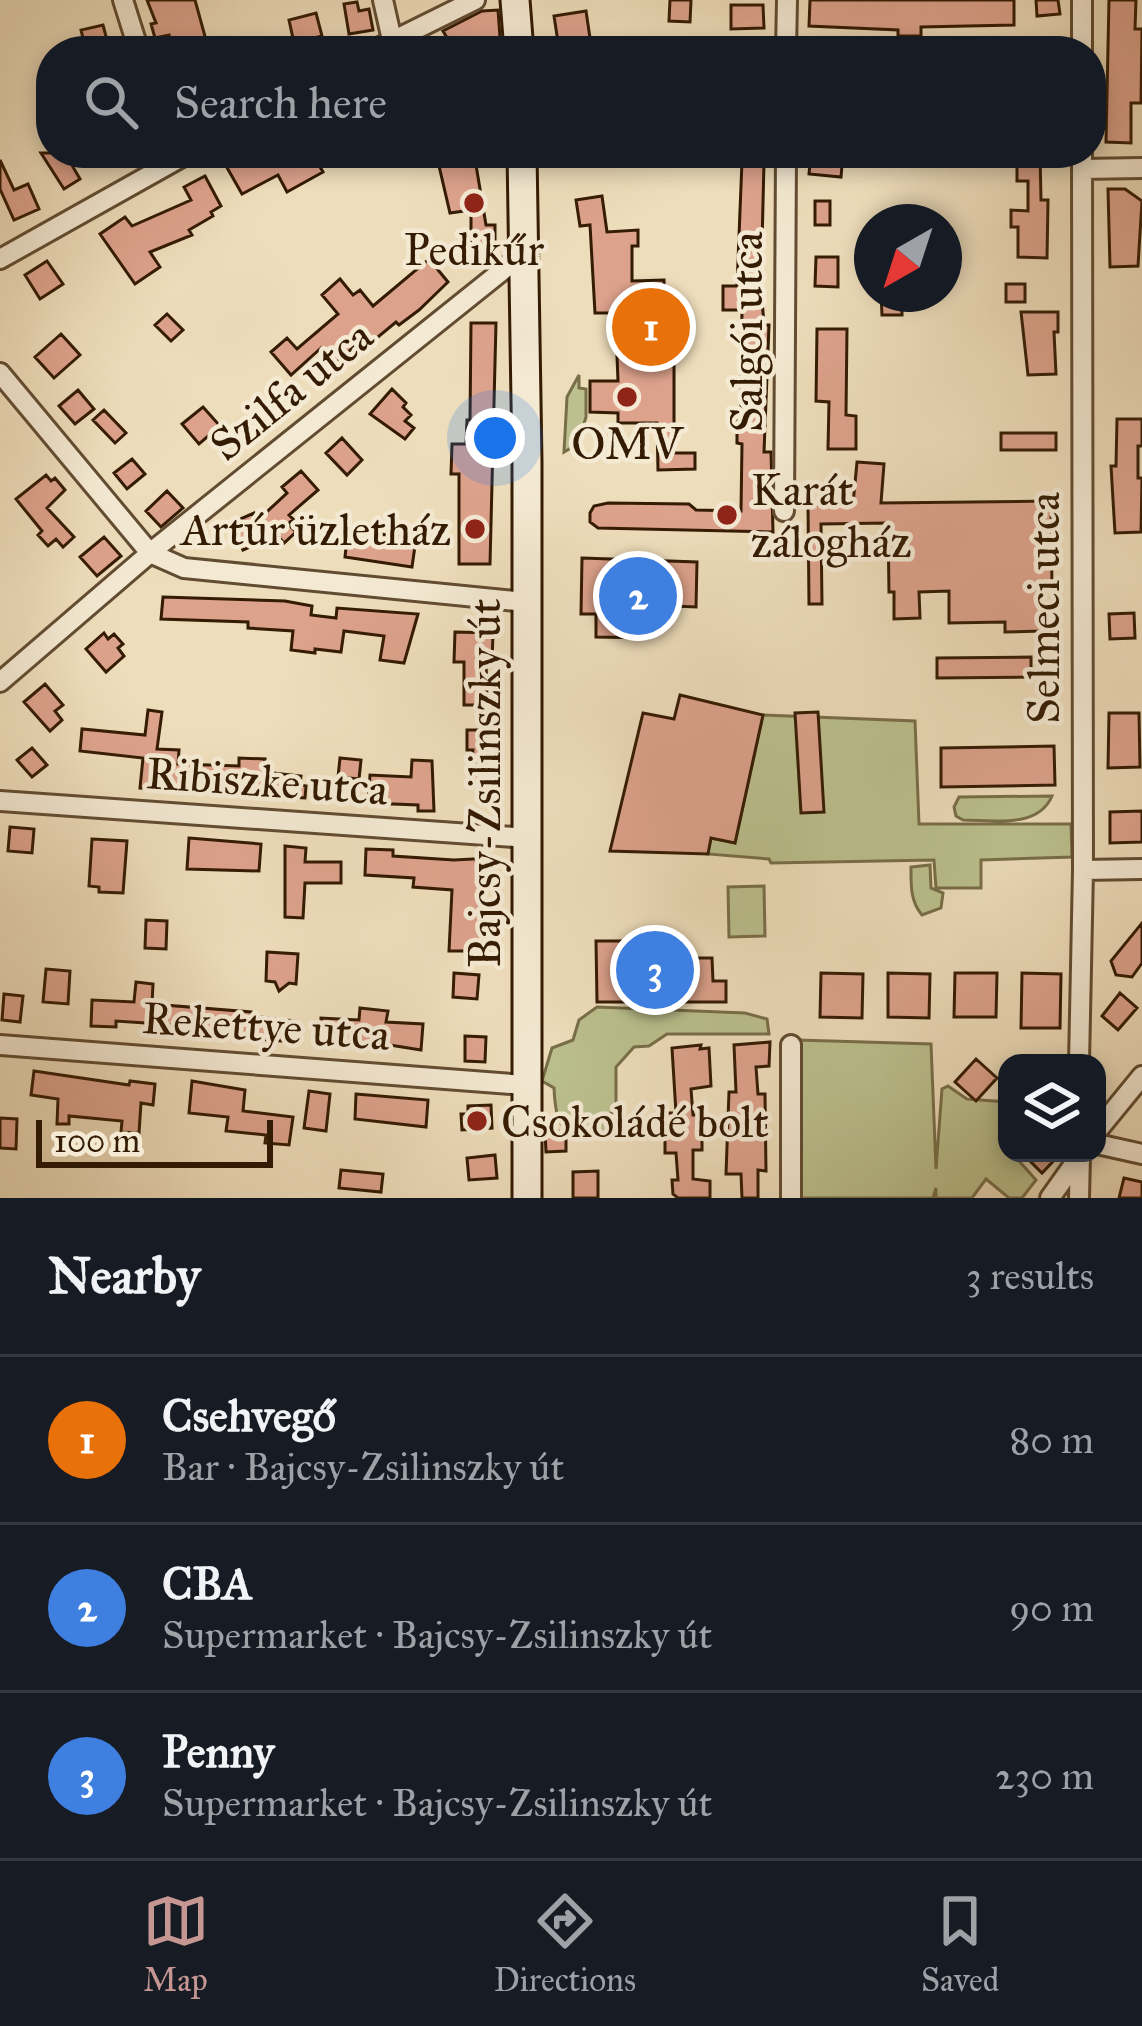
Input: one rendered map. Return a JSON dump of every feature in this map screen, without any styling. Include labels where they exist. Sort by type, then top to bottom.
[{"type":"main road","points":[[515,0],[518,36]]},
{"type":"main road","name":"Bajcsy-Zsilinszky út","points":[[522,168],[527,1198]]},
{"type":"street","points":[[123,0],[134,36]]},
{"type":"street","points":[[383,0],[391,36]]},
{"type":"street","points":[[400,36],[475,0]]},
{"type":"street","points":[[786,36],[787,0]]},
{"type":"street","points":[[1082,0],[1082,36]]},
{"type":"street","points":[[1106,164],[1142,168]]},
{"type":"street","points":[[0,259],[156,168]]},
{"type":"street","name":"Salgói utca","points":[[784,511],[786,168]]},
{"type":"street","name":"Selmeci utca","points":[[1079,1054],[1082,168]]},
{"type":"street","name":"Szilfa utca","points":[[0,682],[149,553],[523,254]]},
{"type":"street","points":[[0,373],[149,553],[184,568],[525,602]]},
{"type":"street","name":"Ribiszke utca","points":[[0,801],[528,838]]},
{"type":"street","points":[[1083,870],[1142,868]]},
{"type":"street","name":"Rekettye utca","points":[[0,1045],[525,1085]]},
{"type":"street","points":[[790,1198],[791,1045]]},
{"type":"street","points":[[1106,1120],[1142,1076]]},
{"type":"street","points":[[1106,1146],[1142,1154]]},
{"type":"street","points":[[1050,1198],[1075,1162]]},
{"type":"street","points":[[1079,1198],[1080,1162]]},
{"type":"green space","points":[[579,375],[579,388],[586,389],[586,417],[578,444],[564,452],[567,397]]},
{"type":"green space","points":[[763,715],[915,721],[919,824],[1071,824],[1072,857],[981,860],[981,888],[936,888],[934,860],[771,863],[769,859],[708,854],[711,838],[735,843]]},
{"type":"green space","points":[[1052,796],[1036,814],[1014,820],[963,820],[954,807],[959,797]]},
{"type":"green space","points":[[930,865],[931,888],[943,893],[941,908],[922,915],[913,898],[911,867]]},
{"type":"green space","points":[[764,886],[765,936],[729,937],[728,887]]},
{"type":"green space","points":[[597,1007],[745,1013],[767,1019],[769,1034],[667,1034],[649,1046],[634,1047],[616,1067],[616,1112],[607,1114],[606,1135],[580,1135],[564,1128],[554,1088],[542,1081],[552,1048],[573,1040],[579,1020]]},
{"type":"green space","points":[[797,1040],[931,1044],[936,1169],[942,1089],[948,1086],[967,1099],[998,1101],[998,1162],[1020,1162],[1036,1180],[1022,1198],[1009,1198],[986,1179],[972,1198],[936,1198],[936,1188],[933,1198],[798,1198]]},
{"type":"building","points":[[147,0],[195,0],[205,36],[154,36],[151,24],[156,23]]},
{"type":"building","points":[[670,0],[691,0],[690,22],[669,21]]},
{"type":"building","points":[[810,0],[1014,0],[1014,25],[921,27],[921,36],[898,36],[898,30],[809,26]]},
{"type":"building","points":[[1036,0],[1058,0],[1060,14],[1037,16]]},
{"type":"building","points":[[1109,0],[1136,0],[1135,29],[1142,29],[1141,103],[1131,103],[1131,143],[1106,142]]},
{"type":"building","points":[[357,2],[359,11],[369,9],[373,30],[349,34],[344,4]]},
{"type":"building","points":[[731,5],[763,5],[764,28],[731,29]]},
{"type":"building","points":[[498,10],[500,36],[446,36],[443,31],[482,11]]},
{"type":"building","points":[[586,11],[590,36],[557,36],[554,16]]},
{"type":"building","points":[[316,13],[322,36],[292,36],[289,20]]},
{"type":"building","points":[[103,25],[106,36],[82,36],[81,30]]},
{"type":"building","points":[[0,160],[14,190],[28,184],[39,209],[14,220],[0,189]]},
{"type":"building","points":[[51,168],[74,168],[80,179],[64,189]]},
{"type":"building","points":[[227,168],[321,168],[323,172],[287,192],[278,175],[242,194]]},
{"type":"building","points":[[440,168],[476,168],[486,225],[495,225],[495,248],[471,247],[471,210],[450,213]]},
{"type":"building","points":[[742,168],[764,168],[761,286],[764,325],[769,325],[764,452],[771,452],[773,532],[598,528],[590,522],[590,513],[594,506],[608,503],[689,504],[696,510],[741,511],[742,444],[737,443],[737,418],[741,418],[742,310],[723,310],[723,286],[737,286]]},
{"type":"building","points":[[810,168],[842,168],[841,177],[809,174]]},
{"type":"building","points":[[1017,168],[1040,168],[1041,200],[1048,200],[1047,258],[1018,257],[1018,227],[1011,227],[1011,210],[1028,211],[1028,181],[1017,181]]},
{"type":"building","points":[[205,176],[221,206],[189,230],[192,235],[150,252],[160,267],[135,284],[100,234],[125,217],[132,226],[191,200],[184,187]]},
{"type":"building","points":[[1108,189],[1125,189],[1142,201],[1138,266],[1110,267]]},
{"type":"building","points":[[602,196],[607,232],[638,230],[638,246],[632,246],[632,281],[664,280],[664,312],[674,312],[674,453],[695,453],[695,469],[658,470],[657,423],[618,423],[618,413],[590,412],[590,381],[618,381],[617,356],[656,356],[655,330],[610,331],[610,313],[595,313],[590,225],[580,226],[576,200]]},
{"type":"building","points":[[815,201],[830,201],[830,225],[815,225]]},
{"type":"building","points":[[816,257],[838,257],[838,287],[815,286]]},
{"type":"building","points":[[429,259],[448,282],[419,310],[366,347],[361,341],[335,363],[321,348],[291,375],[271,352],[287,338],[297,349],[338,314],[322,295],[340,279],[353,295],[360,290],[373,306]]},
{"type":"building","points":[[47,261],[63,284],[40,299],[25,275]]},
{"type":"building","points":[[1006,284],[1025,284],[1025,302],[1006,302]]},
{"type":"building","points":[[1021,312],[1058,312],[1056,374],[1028,375]]},
{"type":"building","points":[[167,314],[183,330],[171,341],[155,325]]},
{"type":"building","points":[[471,323],[496,323],[490,564],[459,564],[459,474],[451,474],[452,444],[466,444],[470,420]]},
{"type":"building","points":[[817,329],[847,329],[846,415],[856,416],[856,449],[828,449],[829,402],[816,401]]},
{"type":"building","points":[[61,334],[80,355],[54,378],[35,357]]},
{"type":"building","points":[[392,389],[411,415],[405,421],[414,428],[405,439],[370,414]]},
{"type":"building","points":[[78,390],[94,409],[75,424],[59,406]]},
{"type":"building","points":[[203,407],[220,426],[199,444],[182,424]]},
{"type":"building","points":[[104,410],[126,433],[115,443],[93,420]]},
{"type":"building","points":[[1117,419],[1142,419],[1142,446],[1138,446],[1141,532],[1115,533],[1111,466],[1116,466]]},
{"type":"building","points":[[1001,433],[1056,433],[1056,450],[1001,450]]},
{"type":"building","points":[[342,438],[362,460],[347,475],[326,453]]},
{"type":"building","points":[[132,459],[145,474],[127,489],[114,473]]},
{"type":"building","points":[[857,462],[884,464],[881,503],[1051,501],[1052,590],[1041,590],[1041,631],[1005,632],[1005,622],[949,623],[949,591],[919,592],[920,618],[894,619],[888,523],[821,524],[822,604],[809,604],[808,505],[853,504]]},
{"type":"building","points":[[301,471],[318,490],[289,515],[293,519],[288,524],[296,532],[284,543],[277,535],[243,550],[231,523],[254,513],[257,521],[287,493],[282,487]]},
{"type":"building","points":[[46,475],[65,490],[47,508],[74,537],[63,547],[56,539],[48,546],[16,499]]},
{"type":"building","points":[[167,491],[183,508],[161,527],[146,511]]},
{"type":"building","points":[[348,529],[400,537],[402,530],[417,532],[412,567],[345,557]]},
{"type":"building","points":[[104,537],[121,556],[97,576],[80,557]]},
{"type":"building","points":[[582,558],[697,562],[696,607],[647,605],[647,638],[596,637],[596,614],[581,614]]},
{"type":"building","points":[[163,597],[285,601],[312,606],[311,615],[336,618],[337,608],[418,614],[404,663],[380,660],[384,636],[344,631],[341,652],[315,649],[315,653],[291,650],[293,631],[248,628],[248,622],[161,619]]},
{"type":"building","points":[[1134,613],[1135,638],[1110,639],[1109,614]]},
{"type":"building","points":[[455,632],[493,633],[492,663],[486,663],[491,705],[464,705],[464,662],[454,662]]},
{"type":"building","points":[[104,633],[108,639],[114,634],[123,644],[118,648],[124,656],[106,672],[86,649]]},
{"type":"building","points":[[1031,657],[1031,677],[937,678],[937,658]]},
{"type":"building","points":[[45,684],[63,705],[55,711],[62,720],[50,731],[24,702]]},
{"type":"building","points":[[680,695],[763,715],[735,843],[711,838],[708,854],[610,851],[643,713],[674,719]]},
{"type":"building","points":[[148,710],[162,712],[157,749],[179,750],[178,764],[239,766],[239,758],[265,759],[264,772],[301,776],[305,798],[140,788],[143,758],[80,751],[82,729],[145,735]]},
{"type":"building","points":[[818,712],[824,812],[801,813],[795,713]]},
{"type":"building","points":[[1109,713],[1139,713],[1140,767],[1108,768]]},
{"type":"building","points":[[467,730],[487,730],[486,769],[493,769],[492,785],[471,783],[473,750],[467,750]]},
{"type":"building","points":[[1054,746],[1055,785],[941,787],[941,748]]},
{"type":"building","points":[[32,748],[47,765],[32,777],[17,760]]},
{"type":"building","points":[[340,758],[361,760],[359,779],[338,777]]},
{"type":"building","points":[[412,760],[432,761],[434,811],[418,811],[418,805],[368,803],[370,775],[411,777]]},
{"type":"building","points":[[1142,811],[1142,842],[1110,843],[1110,812]]},
{"type":"building","points":[[10,827],[34,829],[32,853],[8,851]]},
{"type":"building","points":[[189,838],[261,844],[259,871],[187,869]]},
{"type":"building","points":[[92,839],[127,841],[123,893],[99,892],[99,887],[89,886]]},
{"type":"building","points":[[285,846],[306,848],[305,862],[341,862],[341,883],[305,883],[303,918],[285,917]]},
{"type":"building","points":[[366,849],[393,850],[393,856],[491,858],[482,929],[488,928],[488,951],[449,951],[452,890],[413,887],[414,878],[365,875]]},
{"type":"building","points":[[146,920],[167,921],[166,949],[145,948]]},
{"type":"building","points":[[1142,923],[1142,963],[1132,977],[1116,975],[1111,961]]},
{"type":"building","points":[[596,941],[628,941],[628,952],[685,952],[686,958],[712,958],[713,981],[726,981],[726,1002],[597,1002]]},
{"type":"building","points":[[267,952],[298,954],[296,984],[279,991],[275,982],[266,981]]},
{"type":"building","points":[[46,969],[70,971],[68,1004],[43,1002]]},
{"type":"building","points":[[454,973],[479,975],[477,999],[453,997]]},
{"type":"building","points":[[821,973],[863,974],[862,1018],[820,1017]]},
{"type":"building","points":[[888,973],[930,974],[929,1018],[888,1017]]},
{"type":"building","points":[[955,973],[997,973],[996,1017],[954,1017]]},
{"type":"building","points":[[1022,973],[1061,974],[1060,1028],[1021,1028]]},
{"type":"building","points":[[136,982],[153,984],[152,1004],[251,1012],[251,1016],[295,1021],[293,1042],[175,1032],[175,1025],[116,1021],[116,1027],[91,1026],[92,1000],[134,1002]]},
{"type":"building","points":[[1120,993],[1137,1008],[1118,1030],[1102,1016]]},
{"type":"building","points":[[4,994],[23,996],[20,1022],[2,1020]]},
{"type":"building","points":[[360,1008],[388,1011],[386,1022],[423,1024],[421,1050],[377,1043],[376,1047],[319,1044],[321,1018],[359,1020]]},
{"type":"building","points":[[465,1036],[486,1037],[485,1062],[465,1061]]},
{"type":"building","points":[[770,1042],[769,1066],[756,1067],[758,1094],[765,1094],[766,1171],[758,1170],[758,1198],[742,1198],[741,1174],[726,1174],[729,1092],[736,1092],[734,1045]]},
{"type":"building","points":[[701,1045],[700,1049],[709,1048],[711,1086],[691,1089],[693,1115],[702,1115],[702,1150],[693,1150],[693,1179],[710,1181],[710,1198],[678,1198],[672,1180],[678,1180],[676,1153],[665,1153],[665,1113],[676,1113],[672,1048]]},
{"type":"building","points":[[976,1059],[997,1078],[976,1101],[955,1082]]},
{"type":"building","points":[[34,1071],[129,1085],[130,1081],[155,1084],[153,1105],[141,1103],[139,1133],[121,1132],[122,1121],[69,1116],[69,1124],[57,1124],[58,1099],[31,1095]]},
{"type":"building","points":[[192,1081],[245,1090],[243,1111],[293,1117],[289,1145],[265,1143],[266,1135],[226,1131],[228,1117],[189,1113]]},
{"type":"building","points":[[309,1091],[330,1094],[326,1131],[304,1128]]},
{"type":"building","points":[[356,1094],[428,1100],[426,1127],[355,1119]]},
{"type":"building","name":"Csokoládé bolt","points":[[491,1105],[492,1128],[462,1130],[461,1114],[468,1114],[468,1106]]},
{"type":"building","points":[[0,1118],[17,1119],[16,1149],[0,1148]]},
{"type":"building","points":[[558,1131],[559,1137],[566,1137],[566,1151],[546,1152],[545,1132]]},
{"type":"building","points":[[495,1155],[497,1178],[469,1180],[467,1158]]},
{"type":"building","points":[[1031,1162],[1052,1162],[1042,1173]]},
{"type":"building","points":[[341,1170],[383,1174],[381,1192],[339,1188]]},
{"type":"building","points":[[598,1171],[598,1198],[573,1198],[573,1172]]},
{"type":"building","points":[[1124,1178],[1142,1182],[1142,1198],[1119,1198]]},
{"type":"place","name":"Pedikűr","points":[[474,203]]},
{"type":"place","name":"Csehvegő","points":[[651,327]]},
{"type":"place","name":"OMV","points":[[627,397]]},
{"type":"place","name":"Karát zálogház","points":[[727,515]]},
{"type":"place","name":"Artúr üzletház","points":[[475,529]]},
{"type":"place","name":"CBA","points":[[638,596]]},
{"type":"place","name":"Penny","points":[[655,970]]},
{"type":"place","name":"Csokoládé bolt","points":[[477,1121]]}]
